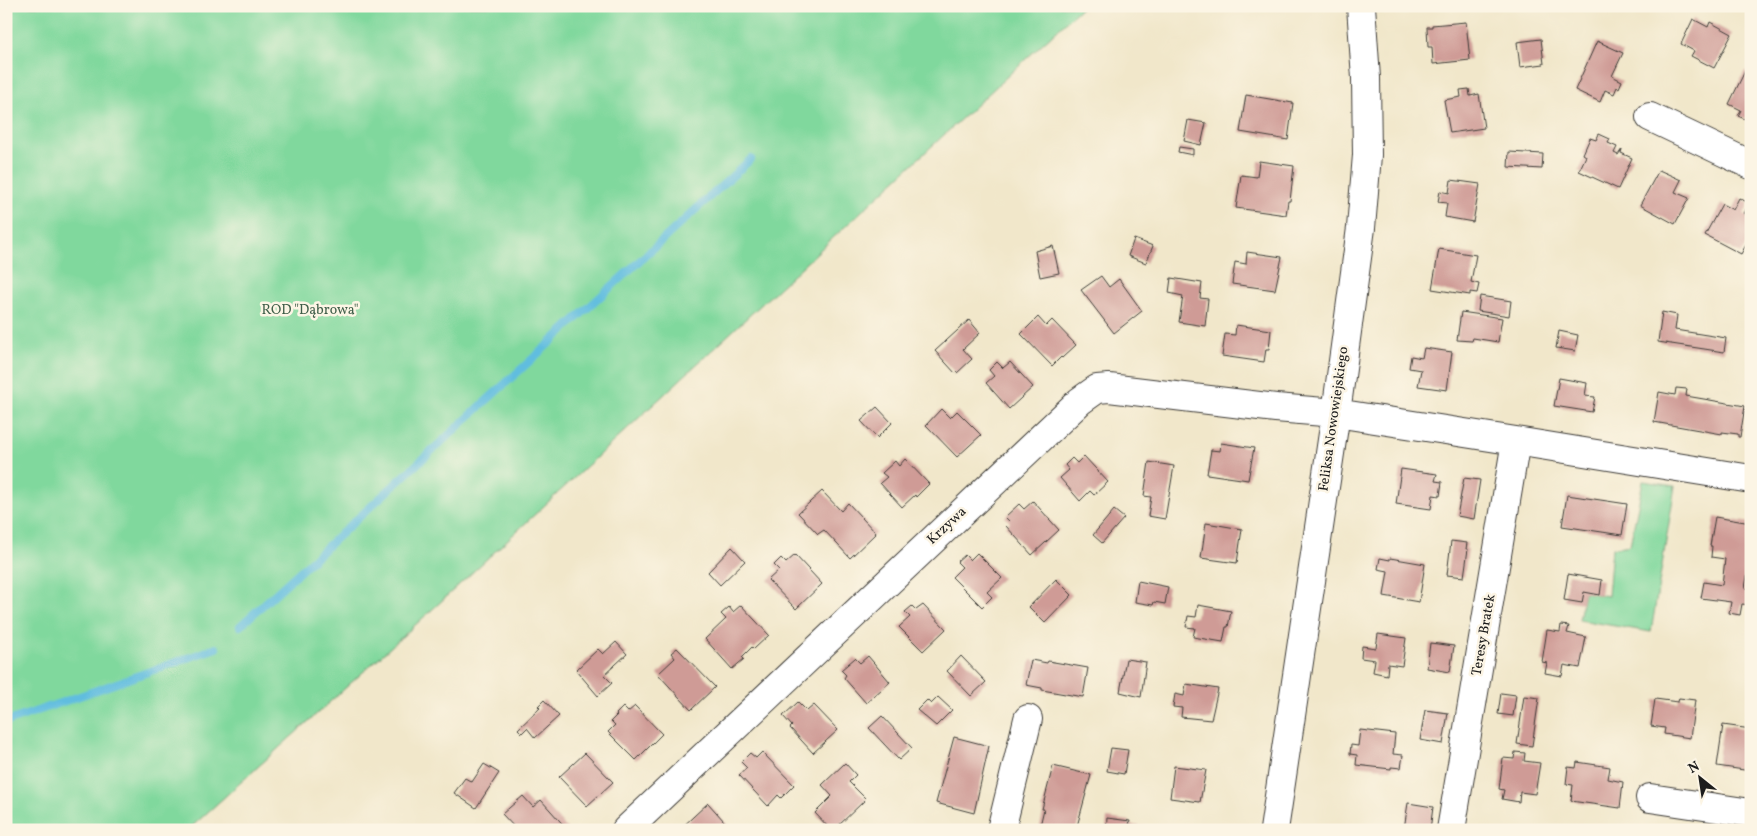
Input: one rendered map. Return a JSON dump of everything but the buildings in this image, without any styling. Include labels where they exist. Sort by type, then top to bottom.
[{"type":"street","name":"Feliksa Nowowiejskiego","points":[[1274,830],[1336,413],[1361,228],[1367,155],[1366,78],[1361,6]]},
{"type":"street","points":[[1650,117],[1751,165]]},
{"type":"street","name":"Krzywa","points":[[626,830],[1080,400],[1091,392],[1097,389],[1110,388],[1276,408],[1336,413]]},
{"type":"street","points":[[1336,413],[1751,479]]},
{"type":"street","name":"Teresy Bratek","points":[[1451,830],[1516,441]]},
{"type":"street","points":[[1001,830],[1028,719]]},
{"type":"street","points":[[1650,798],[1751,813]]},
{"type":"green space","name":"ROD \"Dąbrowa\"","points":[[6,6],[1083,6],[434,608],[188,830],[6,830]]},
{"type":"green space","points":[[1643,481],[1675,486],[1651,632],[1579,620],[1584,592],[1608,596],[1612,548],[1630,545]]},
{"type":"waterway","points":[[240,626],[751,159]]},
{"type":"waterway","points":[[6,722],[216,648]]}]
